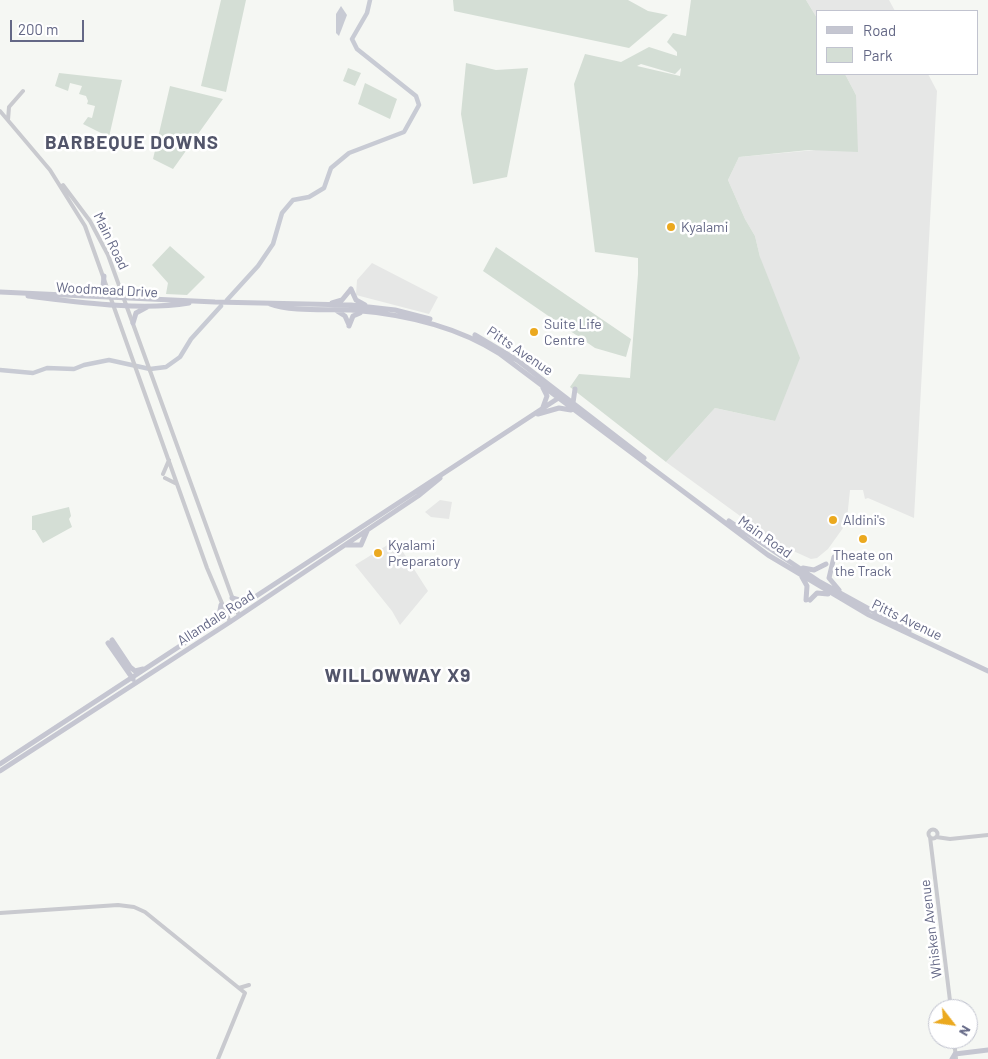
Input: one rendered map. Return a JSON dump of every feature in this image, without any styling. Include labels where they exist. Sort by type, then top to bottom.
[{"type":"main road","points":[[96,296],[103,287],[104,276]]},
{"type":"main road","points":[[322,304],[342,300],[351,289],[358,302],[373,307]]},
{"type":"main road","name":"Woodmead Drive","points":[[0,292],[86,303],[153,305],[196,302]]},
{"type":"main road","name":"Woodmead Drive","points":[[18,294],[111,296],[196,302],[322,304],[351,308]]},
{"type":"main road","name":"Woodmead Drive","points":[[270,304],[333,310],[351,308]]},
{"type":"main road","points":[[133,323],[136,312],[153,305]]},
{"type":"main road","name":"Pitts Avenue","points":[[351,308],[373,307],[421,316],[476,336],[502,350],[562,398],[574,411],[652,466]]},
{"type":"main road","name":"Pitts Avenue","points":[[351,308],[365,312],[426,321],[462,333],[489,347],[540,384],[573,403],[652,466]]},
{"type":"main road","points":[[333,310],[343,314],[349,326],[355,315],[365,312]]},
{"type":"main road","points":[[538,413],[547,399],[546,392],[540,384]]},
{"type":"main road","points":[[573,403],[575,389]]},
{"type":"main road","name":"Allandale Road","points":[[0,764],[409,495],[562,398]]},
{"type":"main road","points":[[538,413],[559,408],[574,411]]},
{"type":"main road","name":"Main Road","points":[[652,466],[760,549],[800,575],[819,584]]},
{"type":"main road","name":"Allandale Road","points":[[0,771],[188,650],[368,530],[418,496],[440,477]]},
{"type":"main road","name":"Main Road","points":[[701,503],[793,564],[819,584]]},
{"type":"main road","points":[[345,545],[361,545],[368,530]]},
{"type":"main road","points":[[834,557],[829,578],[844,595]]},
{"type":"main road","points":[[793,564],[811,570],[826,564]]},
{"type":"main road","points":[[800,575],[807,586],[808,600],[820,592],[838,597]]},
{"type":"main road","name":"Pitts Avenue","points":[[819,584],[844,595],[921,637],[988,669]]},
{"type":"main road","name":"Pitts Avenue","points":[[819,584],[889,626],[988,669]]},
{"type":"main road","points":[[232,598],[247,602]]},
{"type":"main road","points":[[218,622],[221,604]]},
{"type":"main road","points":[[157,661],[141,670],[133,670],[113,642],[132,678],[136,679],[188,650]]},
{"type":"main road","points":[[110,693],[124,678],[126,668]]},
{"type":"main road","points":[[954,1057],[988,1050]]},
{"type":"street","points":[[8,120],[9,107],[23,91]]},
{"type":"street","name":"Main Road","points":[[0,110],[84,211],[100,238],[124,298],[239,616]]},
{"type":"street","name":"Main Road","points":[[50,170],[85,226],[177,484],[221,604],[230,622]]},
{"type":"street","points":[[169,459],[165,476],[177,484]]},
{"type":"street","points":[[933,845],[937,836],[935,830],[930,830],[930,837],[937,836],[944,839]]},
{"type":"street","points":[[933,845],[944,839],[988,835]]},
{"type":"street","name":"Whisken Avenue","points":[[930,837],[933,845],[950,999]]},
{"type":"street","points":[[0,913],[118,905],[134,907],[155,919],[245,993],[218,1059]]},
{"type":"street","points":[[239,988],[248,985]]},
{"type":"shaded area","points":[[806,0],[889,0],[894,10],[816,10],[816,16]]},
{"type":"shaded area","points":[[341,6],[347,15],[339,36],[336,33],[336,14]]},
{"type":"shaded area","points":[[846,75],[929,75],[937,91],[914,518],[868,498],[865,499],[863,490],[850,490],[847,519],[843,528],[828,549],[817,558],[811,559],[780,545],[666,462],[715,408],[775,421],[760,257],[755,236],[745,219],[728,180],[739,157],[826,149],[856,95]]},
{"type":"shaded area","points":[[372,263],[438,297],[429,314],[356,295],[357,280]]},
{"type":"shaded area","points":[[440,500],[452,502],[449,519],[431,517],[425,512]]},
{"type":"shaded area","points":[[396,541],[428,591],[400,625],[392,611],[355,565]]},
{"type":"green space","points":[[221,0],[246,0],[226,92],[201,86]]},
{"type":"green space","points":[[453,0],[628,0],[648,11],[668,15],[629,48],[454,11]]},
{"type":"green space","name":"Kyalami","points":[[691,0],[806,0],[816,16],[816,75],[846,75],[856,95],[858,152],[809,150],[739,157],[728,180],[745,219],[755,236],[760,257],[800,358],[775,421],[715,408],[666,462],[570,387],[579,374],[630,378],[638,274],[638,258],[595,252],[574,84],[585,54],[621,62],[649,47],[677,56],[677,52],[667,42],[673,33],[686,36]],"holes":[[[641,64],[675,74],[681,68],[680,76],[637,66]]]},
{"type":"green space","points":[[466,63],[496,70],[528,68],[507,177],[473,184],[461,114]]},
{"type":"green space","points":[[348,68],[361,73],[355,86],[343,81]]},
{"type":"green space","points":[[59,73],[122,80],[109,137],[83,124],[88,117],[92,118],[95,106],[87,104],[86,96],[79,94],[82,86],[70,83],[68,91],[55,86]]},
{"type":"green space","points":[[365,83],[397,99],[390,119],[358,104]]},
{"type":"green space","points":[[170,86],[223,99],[173,169],[153,159]]},
{"type":"green space","points":[[170,246],[205,277],[187,295],[166,294],[168,283],[152,265]]},
{"type":"green space","points":[[496,247],[631,339],[626,357],[595,348],[483,271]]},
{"type":"green space","points":[[69,507],[71,516],[69,519],[72,527],[43,543],[35,530],[32,530],[32,516]]},
{"type":"waterway","points":[[227,300],[258,266],[273,244],[282,213],[293,200],[309,197],[324,188],[331,168],[349,153],[404,132],[419,105],[416,96],[357,49],[352,39],[367,13],[370,0]]},
{"type":"waterway","points":[[0,370],[33,373],[47,368],[74,369],[109,360],[150,369],[166,367],[180,357],[191,339],[221,306]]},
{"type":"place","name":"Kyalami","points":[[671,227]]},
{"type":"place","name":"Suite Life Centre","points":[[534,332]]},
{"type":"place","name":"Aldini's","points":[[833,520]]},
{"type":"place","name":"Theate on the Track","points":[[863,539]]},
{"type":"place","name":"Kyalami Preparatory","points":[[378,553]]},
{"type":"district","name":"BARBEQUE DOWNS","points":[[132,143]]},
{"type":"district","name":"WILLOWWAY X9","points":[[398,676]]}]
